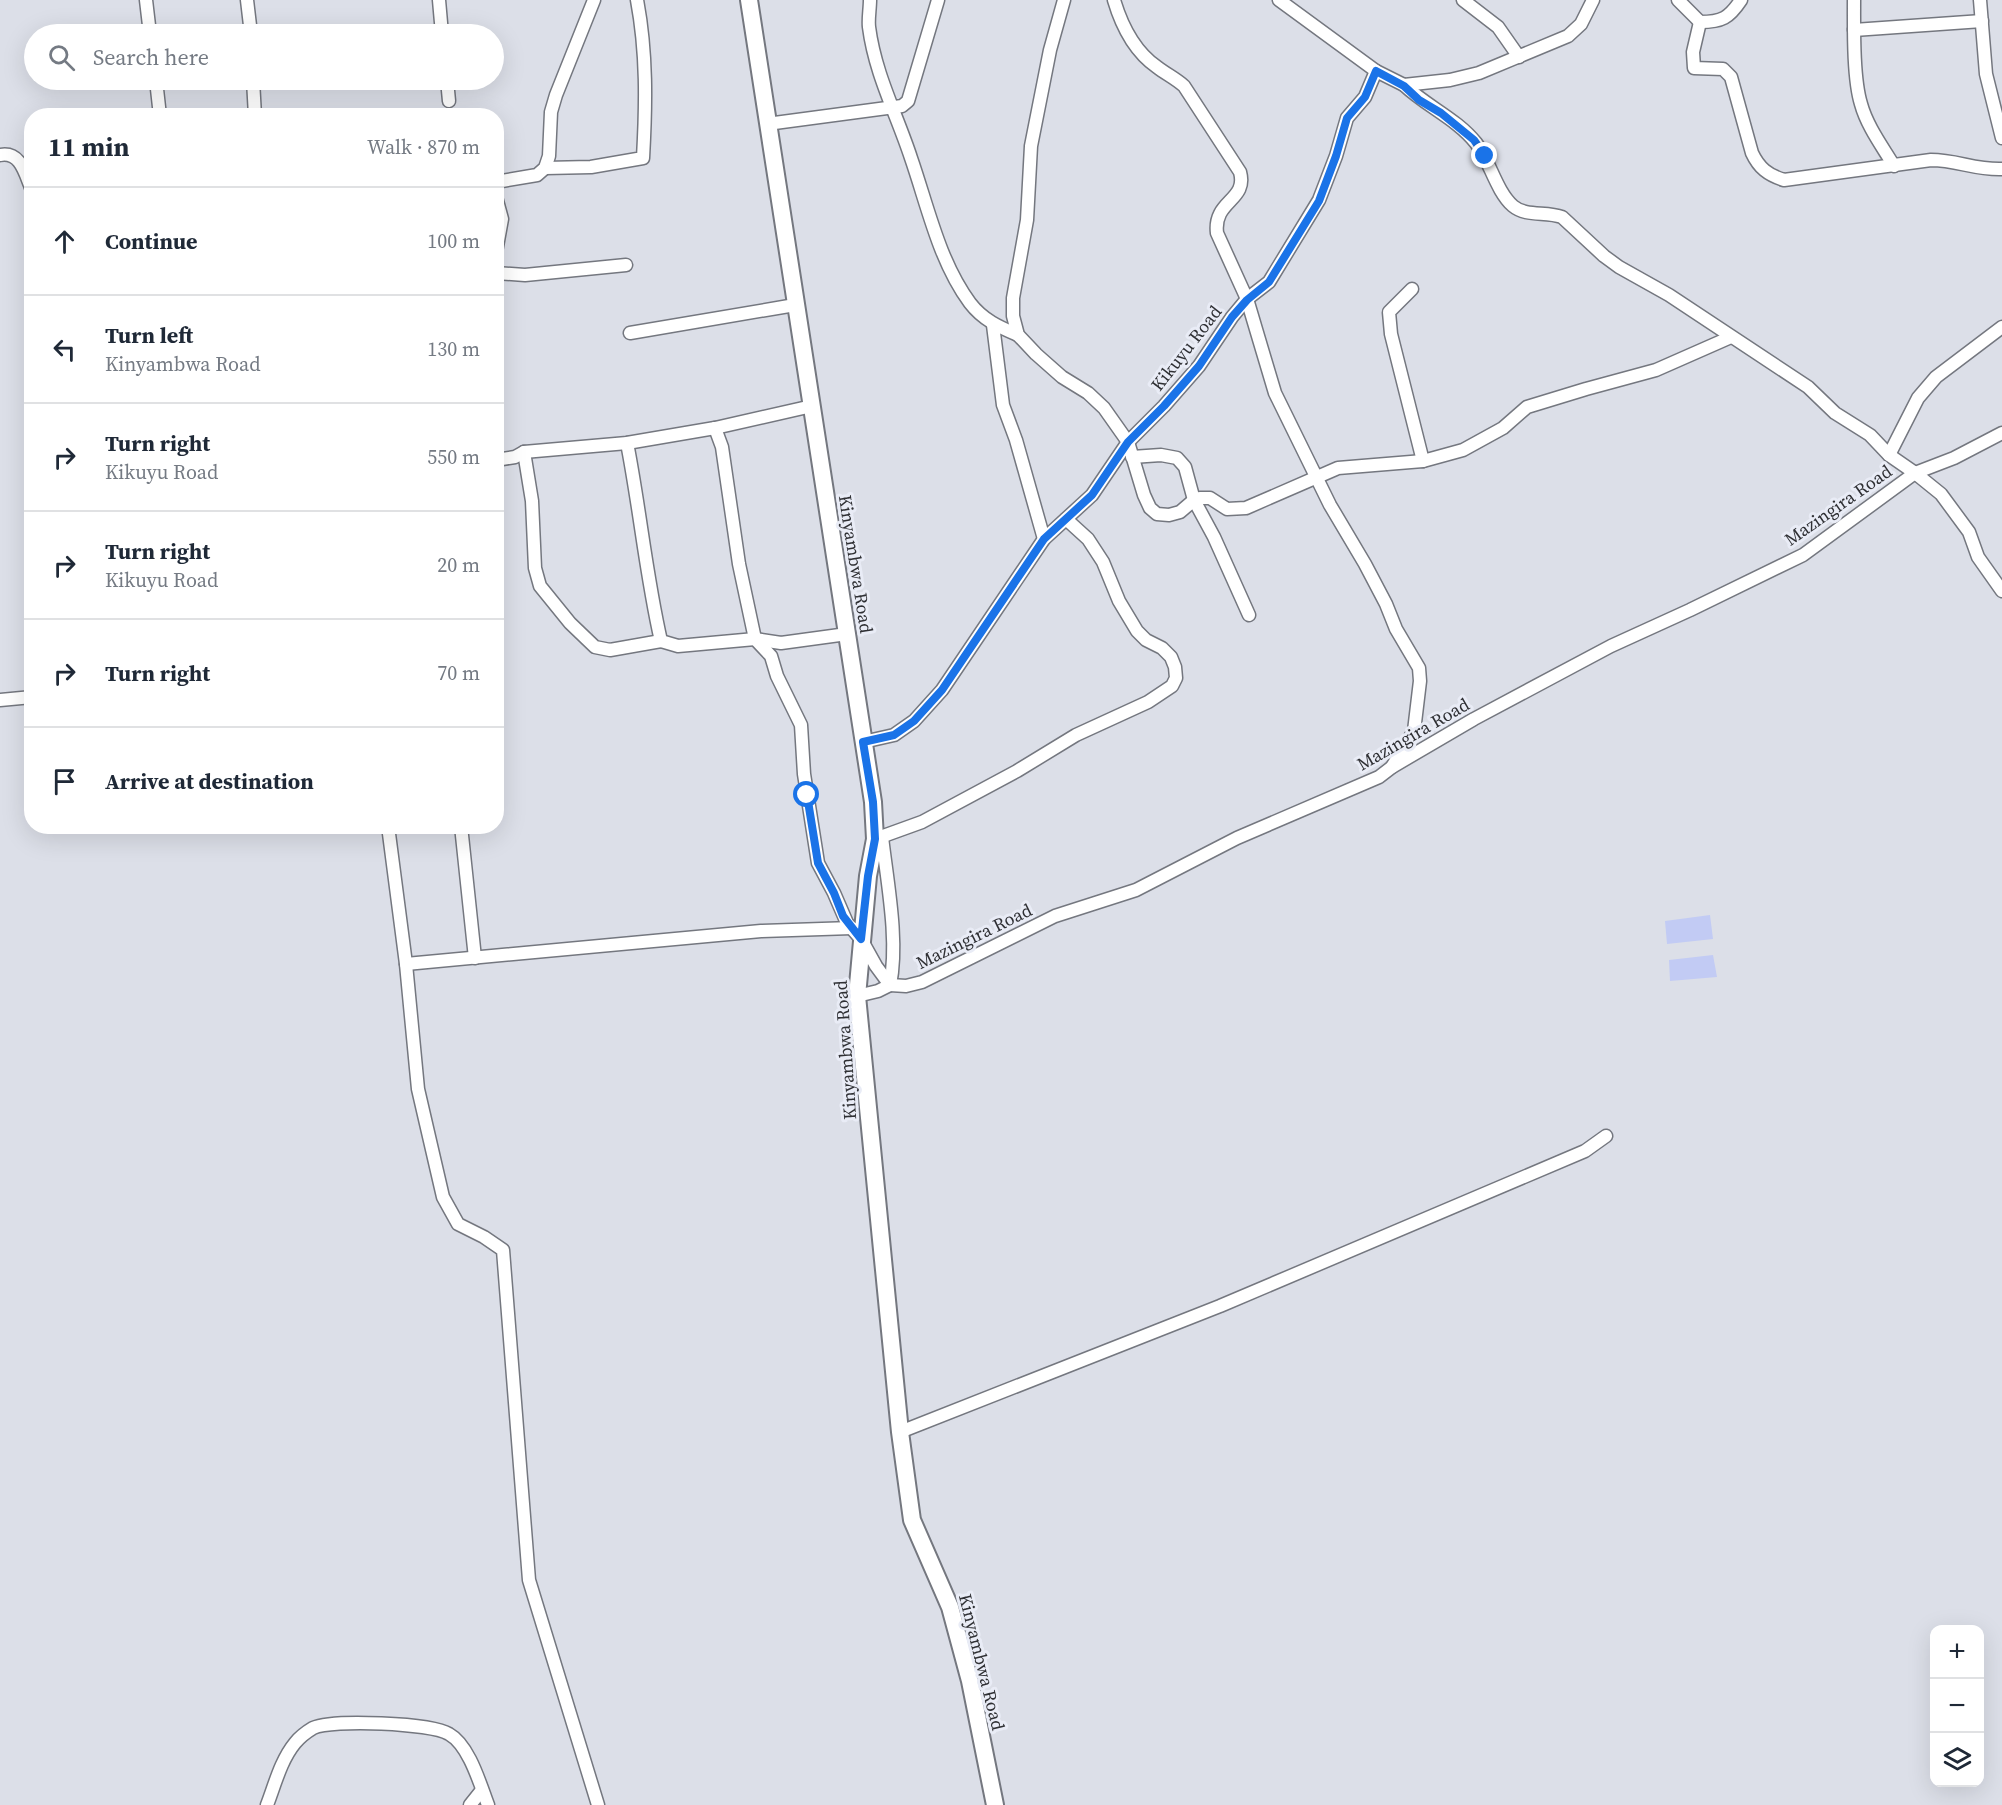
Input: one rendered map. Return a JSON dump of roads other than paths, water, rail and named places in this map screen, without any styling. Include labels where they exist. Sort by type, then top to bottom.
[{"type":"street","points":[[146,0],[149,24]]},
{"type":"street","points":[[247,0],[250,24]]},
{"type":"street","points":[[439,0],[441,24]]},
{"type":"street","points":[[504,181],[537,175],[545,168],[549,156],[551,112],[594,0]]},
{"type":"street","points":[[545,168],[591,167],[643,158],[646,98],[637,0]]},
{"type":"street","name":"Kinyambwa Road","points":[[749,0],[879,838],[868,876],[856,934],[857,996],[900,1432],[912,1520],[950,1607],[970,1681],[995,1805]]},
{"type":"street","points":[[870,0],[869,25],[876,60],[944,259],[970,303],[993,325],[1018,335],[1062,377],[1089,393],[1104,408],[1128,442],[1149,508],[1157,514],[1169,515],[1180,512],[1194,500],[1205,498],[1210,498],[1227,509],[1246,508],[1338,468],[1423,461],[1463,450],[1503,428],[1527,407],[1586,388],[1656,370],[1731,337]]},
{"type":"street","points":[[767,124],[902,106],[908,101],[938,0]]},
{"type":"street","points":[[1018,335],[1013,316],[1013,298],[1027,220],[1031,146],[1050,50],[1064,0]]},
{"type":"street","points":[[1114,0],[1118,15],[1138,51],[1157,68],[1173,76],[1184,86],[1240,172],[1241,189],[1219,212],[1216,222],[1217,233],[1247,300],[1275,393],[1316,477],[1365,564],[1396,628],[1419,668],[1420,681],[1414,731],[1392,767]]},
{"type":"street","points":[[1279,0],[1376,71],[1404,86],[1419,100],[1441,113],[1474,140],[1512,205],[1523,212],[1554,214],[1562,217],[1618,267],[1669,295],[1808,387],[1835,413],[1870,435],[1889,454],[1941,494],[1969,532],[1978,557],[2002,591]]},
{"type":"street","points":[[1463,0],[1498,27],[1519,57]]},
{"type":"street","points":[[1404,86],[1479,74],[1568,36],[1581,24],[1593,0]]},
{"type":"street","points":[[1678,0],[1700,22],[1715,22],[1732,14],[1741,0]]},
{"type":"street","points":[[1854,0],[1860,102],[1868,123],[1893,166]]},
{"type":"street","points":[[1980,0],[1986,74],[2002,138]]},
{"type":"street","points":[[1854,30],[1982,21]]},
{"type":"street","points":[[1700,22],[1692,52],[1694,68],[1723,69],[1731,77],[1752,153],[1757,163],[1769,175],[1784,180],[1931,160],[1949,160],[1968,167],[2002,169]]},
{"type":"street","name":"Kikuyu Road","points":[[863,742],[894,735],[914,721],[935,698],[1044,539],[1092,495],[1128,442],[1199,366],[1232,317],[1247,300],[1269,282],[1319,201],[1347,118],[1365,97],[1376,71]]},
{"type":"street","points":[[157,90],[159,108]]},
{"type":"street","points":[[254,90],[255,108]]},
{"type":"street","points":[[448,90],[449,101]]},
{"type":"street","points":[[0,155],[8,153],[15,156],[24,172]]},
{"type":"street","points":[[504,274],[525,275],[626,265]]},
{"type":"street","points":[[1412,289],[1389,312],[1391,334],[1423,461]]},
{"type":"street","points":[[630,333],[795,305]]},
{"type":"street","points":[[993,325],[1003,405],[1016,440],[1044,539]]},
{"type":"street","points":[[1889,454],[1918,398],[1936,377],[2002,327]]},
{"type":"street","points":[[504,458],[524,452],[627,443],[715,428],[812,406]]},
{"type":"street","points":[[715,428],[722,447],[739,564],[755,639],[771,656],[777,676],[799,719],[815,854],[843,916],[890,985]]},
{"type":"street","name":"Mazingira Road","points":[[857,996],[878,991],[890,985],[906,986],[922,982],[1055,916],[1136,890],[1238,838],[1379,777],[1474,719],[1611,646],[1803,555],[1915,473],[1954,458],[2002,433]]},
{"type":"street","points":[[627,443],[633,469],[647,576],[661,641]]},
{"type":"street","points":[[524,452],[532,501],[535,568],[540,586],[570,623],[596,647],[610,650],[661,641],[678,646],[755,639],[781,643],[847,634]]},
{"type":"street","points":[[1132,457],[1161,455],[1177,458],[1185,467],[1194,500],[1214,537],[1249,615]]},
{"type":"street","points":[[890,985],[893,973],[893,950],[879,838],[922,822],[1017,771],[1076,735],[1148,702],[1172,686],[1176,678],[1176,667],[1171,657],[1137,631],[1119,601],[1103,562],[1088,539],[1066,519]]},
{"type":"street","points":[[0,700],[24,698]]},
{"type":"street","points":[[388,834],[406,963],[418,1089],[443,1197],[458,1224],[503,1250],[529,1580],[598,1805]]},
{"type":"street","points":[[462,834],[475,958]]},
{"type":"street","points":[[406,963],[761,931],[856,934]]},
{"type":"street","points":[[900,1432],[1220,1306],[1585,1151],[1606,1136]]},
{"type":"street","points":[[267,1805],[283,1762],[296,1742],[314,1728],[343,1723],[432,1728],[450,1734],[463,1748],[476,1772],[488,1805]]},
{"type":"street","points":[[470,1805],[482,1790]]}]
